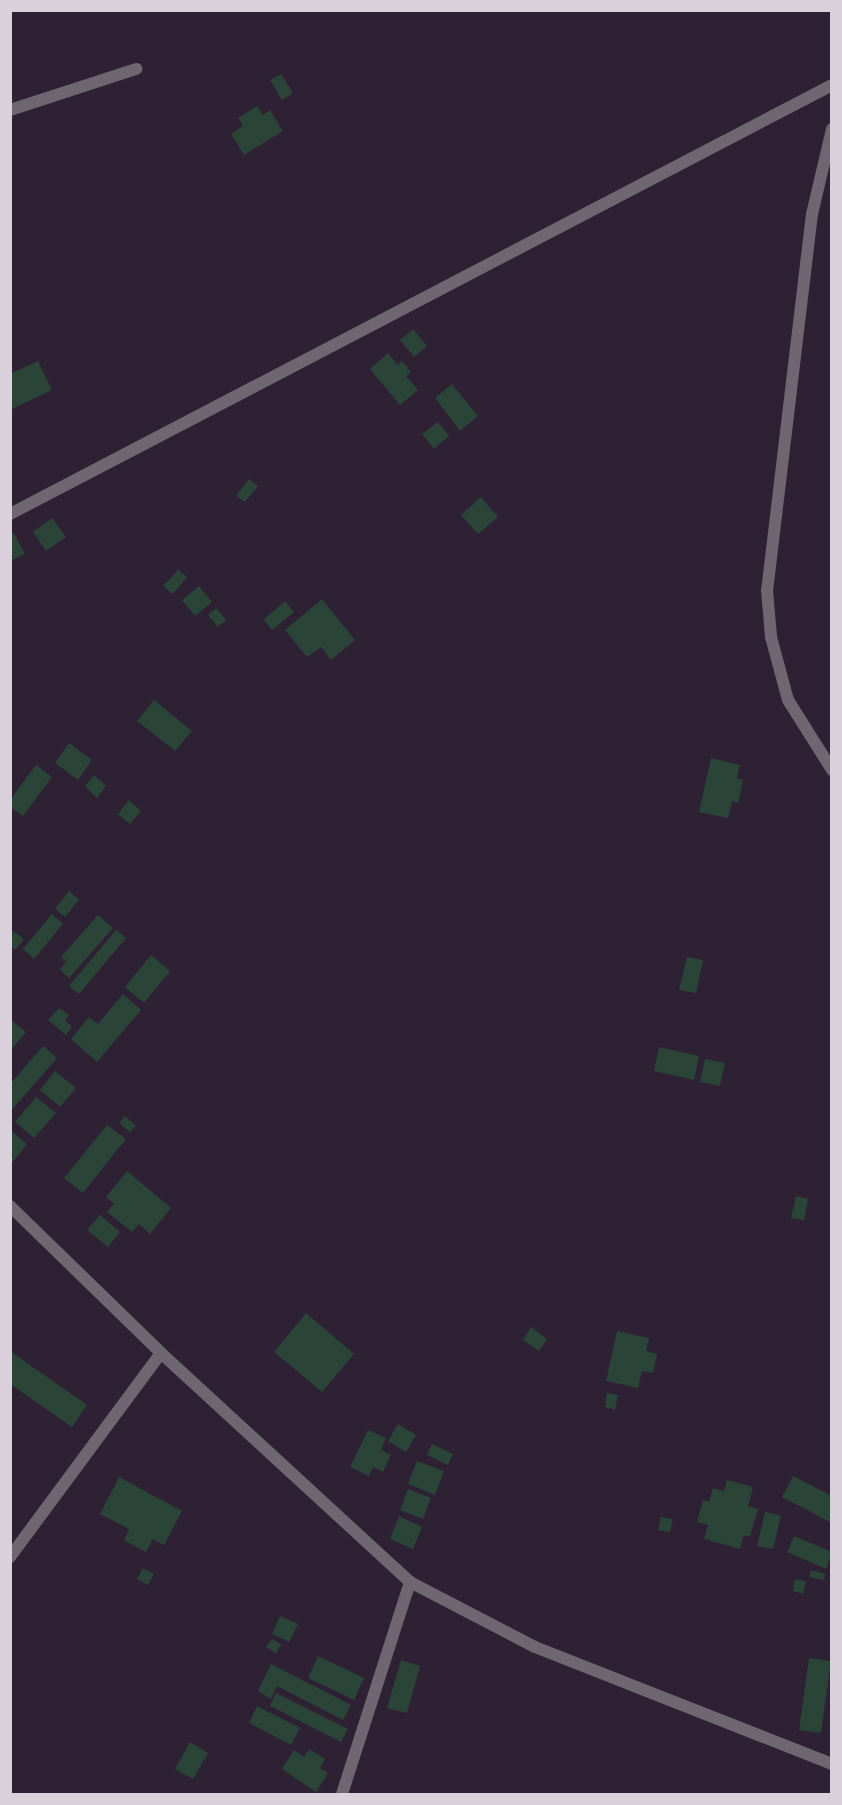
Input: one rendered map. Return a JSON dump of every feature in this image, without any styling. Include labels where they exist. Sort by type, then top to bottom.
[{"type":"street","points":[[10,110],[136,69]]},
{"type":"street","points":[[10,514],[831,85]]},
{"type":"street","points":[[831,129],[812,214],[767,590],[771,637],[788,700],[831,770]]},
{"type":"street","points":[[10,1206],[161,1353],[410,1582],[535,1647],[831,1764]]},
{"type":"street","points":[[10,1557],[161,1353]]},
{"type":"street","points":[[342,1794],[410,1582]]},
{"type":"building","points":[[281,74],[293,93],[282,100],[270,80]]},
{"type":"building","points":[[257,106],[263,115],[270,110],[283,131],[244,155],[231,134],[243,126],[238,118]]},
{"type":"building","points":[[413,329],[427,346],[414,357],[400,340]]},
{"type":"building","points":[[388,353],[398,365],[402,361],[411,372],[406,376],[418,390],[400,405],[370,369]]},
{"type":"building","points":[[38,361],[52,390],[10,410],[10,374]]},
{"type":"building","points":[[452,384],[478,416],[460,431],[435,398]]},
{"type":"building","points":[[438,422],[449,436],[434,449],[422,434]]},
{"type":"building","points":[[249,479],[258,486],[245,502],[236,496]]},
{"type":"building","points":[[481,497],[498,517],[478,534],[461,515]]},
{"type":"building","points":[[52,518],[66,537],[46,551],[33,532]]},
{"type":"building","points":[[14,533],[25,554],[10,561],[10,534]]},
{"type":"building","points":[[178,570],[187,577],[173,594],[163,586]]},
{"type":"building","points":[[199,586],[212,602],[195,616],[182,600]]},
{"type":"building","points":[[322,599],[355,640],[331,660],[321,647],[307,657],[285,630]]},
{"type":"building","points":[[285,601],[294,612],[272,630],[264,619]]},
{"type":"building","points":[[216,608],[226,620],[218,627],[208,615]]},
{"type":"building","points":[[154,700],[192,731],[175,751],[137,721]]},
{"type":"building","points":[[69,743],[92,760],[78,780],[55,763]]},
{"type":"building","points":[[711,758],[740,765],[737,778],[743,780],[738,803],[732,801],[728,818],[699,812]]},
{"type":"building","points":[[36,765],[52,777],[23,816],[10,807],[10,800]]},
{"type":"building","points":[[94,775],[106,786],[97,798],[85,786]]},
{"type":"building","points":[[129,800],[141,811],[130,824],[118,814]]},
{"type":"building","points":[[69,891],[79,900],[65,917],[55,909]]},
{"type":"building","points":[[52,914],[63,924],[34,959],[23,949]]},
{"type":"building","points":[[98,915],[113,928],[69,978],[60,970],[66,962],[61,957]]},
{"type":"building","points":[[116,930],[126,938],[79,994],[69,986]]},
{"type":"building","points":[[13,931],[24,939],[15,950],[10,946],[10,935]]},
{"type":"building","points":[[151,955],[170,971],[144,1003],[125,987]]},
{"type":"building","points":[[687,957],[703,960],[696,993],[679,990]]},
{"type":"building","points":[[123,994],[141,1010],[97,1062],[71,1039],[89,1017],[98,1024]]},
{"type":"building","points":[[59,1008],[69,1015],[65,1020],[72,1027],[66,1035],[48,1020]]},
{"type":"building","points":[[10,1019],[26,1032],[10,1051]]},
{"type":"building","points":[[43,1046],[57,1058],[10,1112],[10,1084]]},
{"type":"building","points":[[659,1047],[699,1056],[694,1080],[654,1071]]},
{"type":"building","points":[[705,1059],[725,1063],[720,1086],[700,1082]]},
{"type":"building","points":[[55,1071],[76,1088],[60,1107],[40,1090]]},
{"type":"building","points":[[36,1097],[56,1113],[34,1138],[15,1122]]},
{"type":"building","points":[[125,1116],[136,1126],[130,1132],[119,1123]]},
{"type":"building","points":[[107,1125],[126,1139],[83,1193],[64,1178]]},
{"type":"building","points":[[10,1130],[27,1144],[12,1163],[10,1162]]},
{"type":"building","points":[[127,1171],[171,1208],[150,1234],[139,1224],[132,1232],[107,1212],[114,1204],[106,1197]]},
{"type":"building","points":[[796,1196],[808,1199],[804,1220],[791,1218]]},
{"type":"building","points":[[100,1215],[120,1232],[108,1247],[87,1230]]},
{"type":"building","points":[[306,1313],[354,1354],[322,1392],[274,1352]]},
{"type":"building","points":[[531,1327],[547,1339],[539,1351],[523,1340]]},
{"type":"building","points":[[617,1331],[649,1338],[646,1351],[657,1354],[653,1373],[642,1371],[638,1388],[606,1381]]},
{"type":"building","points":[[10,1351],[87,1405],[72,1427],[10,1384]]},
{"type":"building","points":[[607,1393],[618,1395],[615,1410],[605,1407]]},
{"type":"building","points":[[398,1424],[416,1435],[406,1452],[388,1441]]},
{"type":"building","points":[[368,1430],[386,1438],[381,1450],[391,1455],[383,1472],[373,1467],[369,1476],[350,1467]]},
{"type":"building","points":[[432,1444],[453,1454],[448,1465],[427,1455]]},
{"type":"building","points":[[417,1461],[444,1471],[435,1495],[408,1484]]},
{"type":"building","points":[[793,1476],[832,1496],[832,1523],[782,1497]]},
{"type":"building","points":[[119,1477],[182,1511],[164,1545],[153,1539],[146,1552],[124,1540],[129,1529],[100,1514]]},
{"type":"building","points":[[727,1480],[753,1487],[748,1506],[758,1509],[750,1537],[744,1535],[740,1549],[704,1539],[708,1525],[697,1522],[703,1500],[709,1502],[713,1488],[724,1491]]},
{"type":"building","points":[[408,1489],[431,1498],[423,1519],[400,1510]]},
{"type":"building","points":[[765,1512],[781,1516],[773,1549],[757,1546]]},
{"type":"building","points":[[399,1516],[422,1527],[413,1549],[390,1539]]},
{"type":"building","points":[[661,1517],[673,1519],[670,1532],[658,1530]]},
{"type":"building","points":[[794,1536],[832,1552],[826,1569],[787,1552]]},
{"type":"building","points":[[143,1568],[154,1574],[148,1585],[137,1579]]},
{"type":"building","points":[[811,1570],[825,1574],[824,1580],[809,1577]]},
{"type":"building","points":[[795,1579],[806,1581],[803,1594],[793,1591]]},
{"type":"building","points":[[280,1616],[298,1624],[289,1642],[272,1634]]},
{"type":"building","points":[[272,1639],[281,1644],[276,1653],[266,1647]]},
{"type":"building","points":[[318,1656],[364,1678],[354,1700],[308,1678]]},
{"type":"building","points":[[809,1658],[831,1661],[821,1733],[799,1730]]},
{"type":"building","points":[[401,1660],[420,1666],[407,1713],[387,1708]]},
{"type":"building","points":[[271,1664],[351,1705],[343,1720],[277,1686],[271,1699],[258,1691]]},
{"type":"building","points":[[276,1693],[348,1729],[341,1742],[270,1706]]},
{"type":"building","points":[[257,1706],[300,1728],[291,1745],[249,1723]]},
{"type":"building","points":[[190,1742],[208,1753],[193,1779],[175,1769]]},
{"type":"building","points":[[309,1749],[325,1759],[320,1768],[328,1773],[316,1792],[282,1769],[294,1750],[304,1757]]}]
